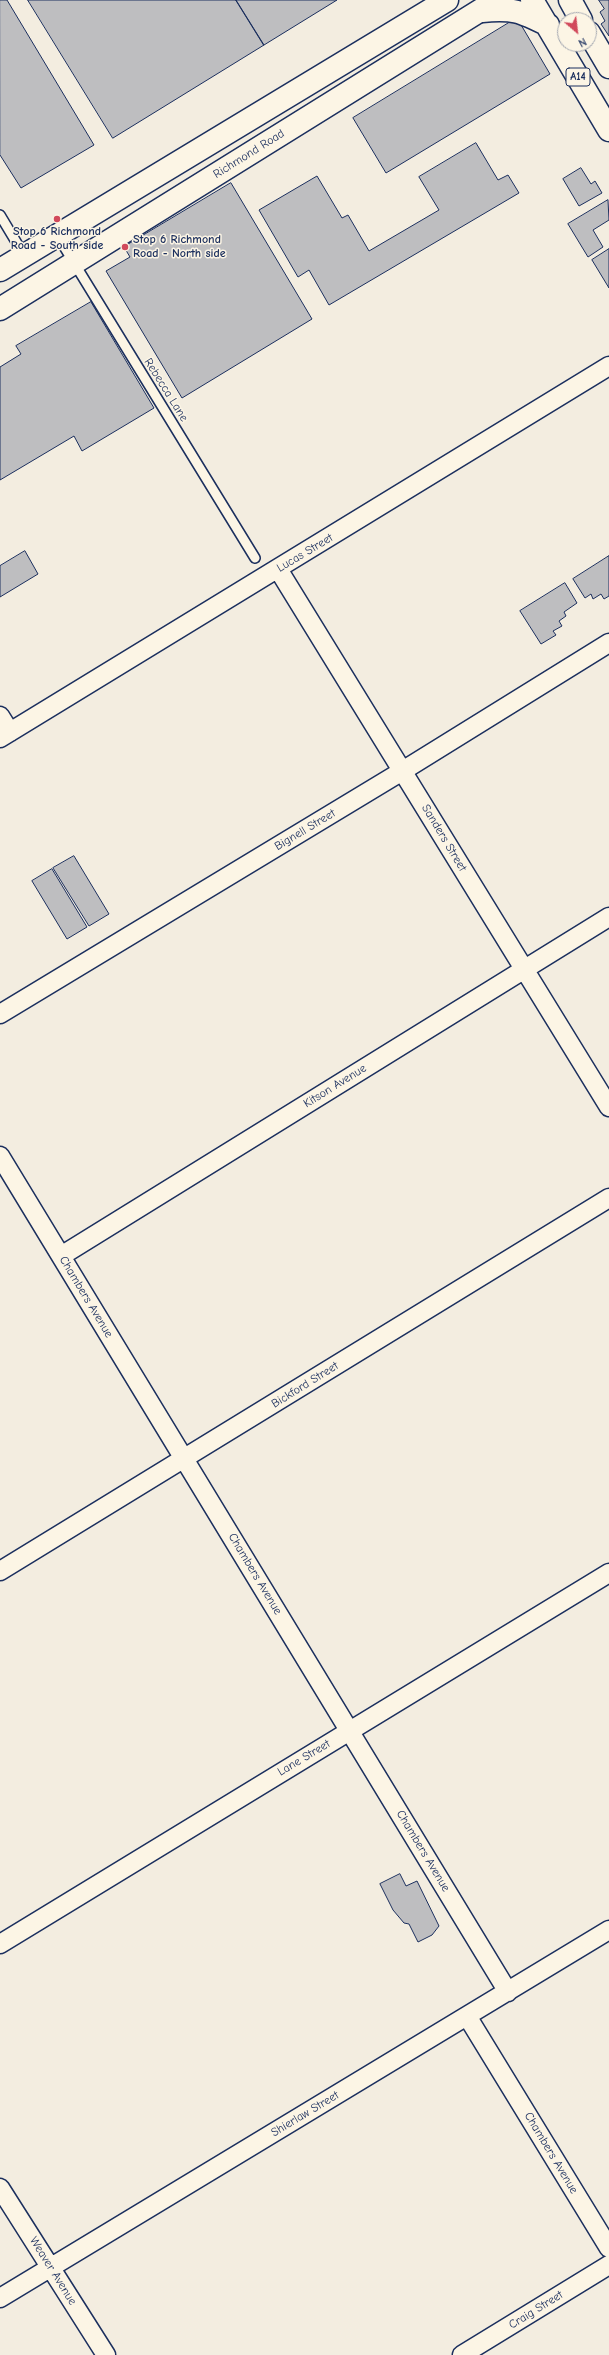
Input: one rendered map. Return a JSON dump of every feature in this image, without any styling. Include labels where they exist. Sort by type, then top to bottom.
[{"type":"main road","points":[[0,270],[447,0]]},
{"type":"main road","name":"A14","points":[[532,0],[609,130]]},
{"type":"main road","points":[[570,0],[577,12]]},
{"type":"main road","points":[[489,5],[526,14],[548,25]]},
{"type":"main road","name":"Richmond Road","points":[[0,308],[489,5]]},
{"type":"main road","name":"A14","points":[[597,47],[609,67]]},
{"type":"street","name":"Lucas Street","points":[[5,735],[609,366]]},
{"type":"street","name":"Sanders Street","points":[[278,569],[404,770],[524,970],[609,1107]]},
{"type":"street","name":"Bignell Street","points":[[0,1014],[404,770],[609,643]]},
{"type":"street","points":[[0,716],[5,735]]},
{"type":"street","name":"Kitson Avenue","points":[[61,1256],[609,918]]},
{"type":"street","name":"Chambers Avenue","points":[[0,1156],[185,1458],[508,1992]]},
{"type":"street","name":"Bickford Street","points":[[0,1571],[609,1198]]},
{"type":"street","name":"Lane Street","points":[[0,1944],[609,1573]]},
{"type":"street","name":"Shierlaw Street","points":[[0,2298],[609,1930]]},
{"type":"street","name":"Chambers Avenue","points":[[467,2016],[609,2248]]},
{"type":"street","name":"Weaver Avenue","points":[[0,2188],[106,2355]]},
{"type":"street","name":"Craig Street","points":[[462,2355],[609,2265]]},
{"type":"lane","points":[[0,215],[24,256]]},
{"type":"lane","name":"Rebecca Lane","points":[[57,235],[255,558]]},
{"type":"building","points":[[0,0],[7,0],[94,145],[21,188],[0,155]]},
{"type":"building","points":[[28,0],[236,0],[264,45],[113,138]]},
{"type":"building","points":[[236,0],[337,0],[264,45]]},
{"type":"building","points":[[599,0],[609,0],[609,36],[601,24],[605,21],[600,12],[604,9]]},
{"type":"building","points":[[517,18],[550,74],[386,173],[353,118]]},
{"type":"building","points":[[476,143],[498,180],[508,175],[519,193],[329,305],[309,270],[298,277],[259,210],[317,176],[342,218],[348,215],[369,251],[439,210],[419,177]]},
{"type":"building","points":[[581,168],[591,184],[595,181],[602,193],[579,206],[563,179]]},
{"type":"building","points":[[231,183],[312,319],[182,398],[106,271],[130,257],[124,247]]},
{"type":"building","points":[[608,200],[609,220],[593,230],[603,247],[588,257],[568,224]]},
{"type":"building","points":[[609,249],[609,288],[592,260]]},
{"type":"building","points":[[91,302],[154,408],[82,451],[74,436],[0,480],[0,367],[21,354],[16,346]]},
{"type":"building","points":[[25,551],[38,574],[0,597],[0,566]]},
{"type":"building","points":[[609,556],[609,596],[604,599],[601,594],[593,599],[591,594],[585,598],[573,579]]},
{"type":"building","points":[[565,583],[577,603],[564,612],[566,616],[559,621],[562,626],[553,631],[556,635],[541,644],[520,611]]},
{"type":"building","points":[[74,856],[109,914],[89,926],[53,868]]},
{"type":"building","points":[[52,869],[87,927],[67,939],[32,881]]},
{"type":"building","points":[[400,1874],[406,1886],[417,1881],[439,1926],[432,1935],[418,1942],[409,1924],[404,1923],[393,1910],[380,1884]]},
{"type":"place","name":"Stop 6 Richmond Road - South side","points":[[57,219]]},
{"type":"place","name":"Stop 6 Richmond Road - North side","points":[[125,247]]}]
